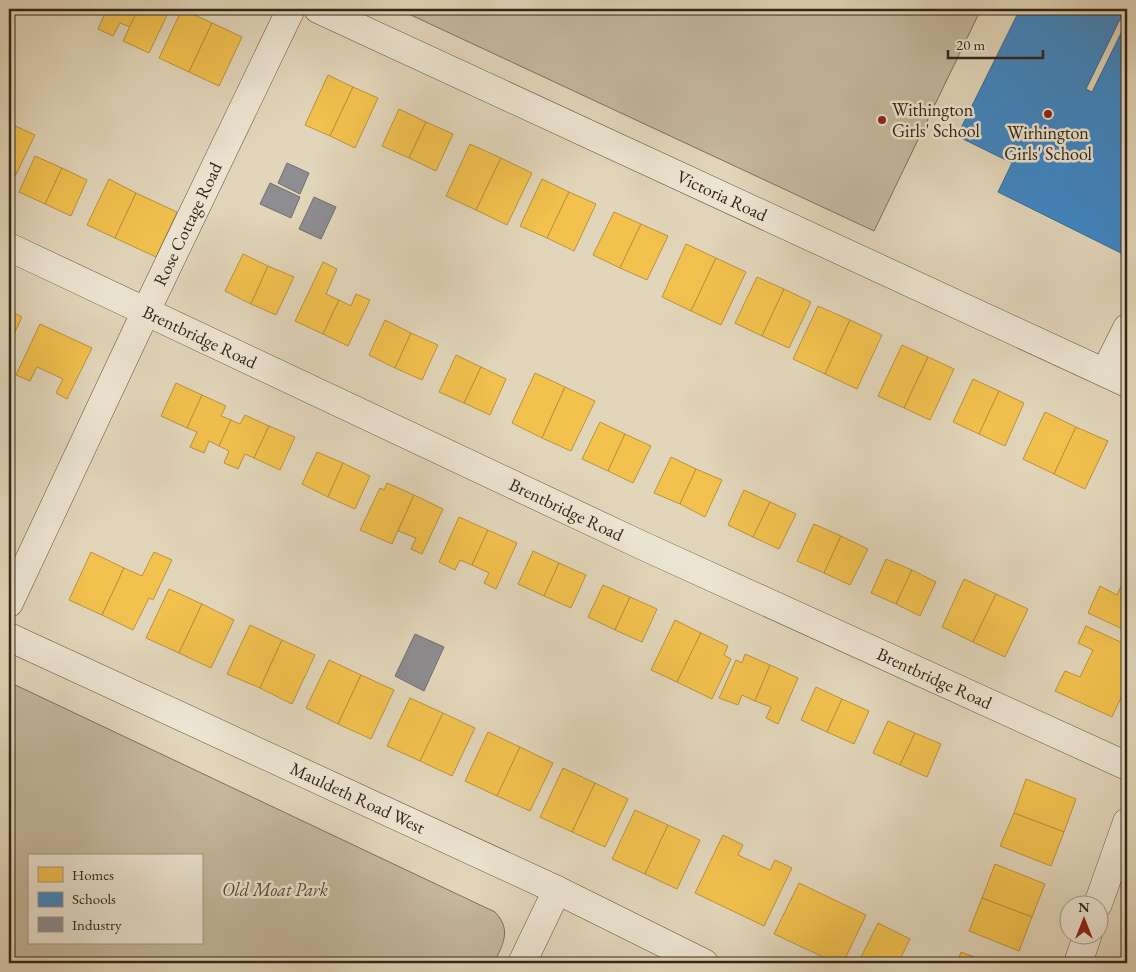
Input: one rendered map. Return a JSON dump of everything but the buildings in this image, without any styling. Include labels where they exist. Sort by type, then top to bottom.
[{"type":"street","name":"Rose Cottage Road","points":[[9,603],[291,9]]},
{"type":"street","name":"Victoria Road","points":[[318,9],[1116,377]]},
{"type":"street","name":"Brentbridge Road","points":[[9,247],[639,544],[1127,766]]},
{"type":"street","points":[[1116,377],[1127,328]]},
{"type":"street","name":"Mauldeth Road West","points":[[9,637],[557,890],[704,963]]},
{"type":"street","points":[[1102,894],[1127,822]]},
{"type":"street","points":[[522,963],[557,890]]},
{"type":"street","points":[[1078,963],[1085,944]]},
{"type":"green space","points":[[398,9],[981,9],[874,231]]},
{"type":"green space","name":"Old Moat Park","points":[[9,682],[495,912],[505,931],[503,943],[494,963],[9,963]]},
{"type":"place","name":"Wirhington Girls' School","points":[[1048,114]]},
{"type":"place","name":"Withington Girls' School","points":[[882,120]]}]
